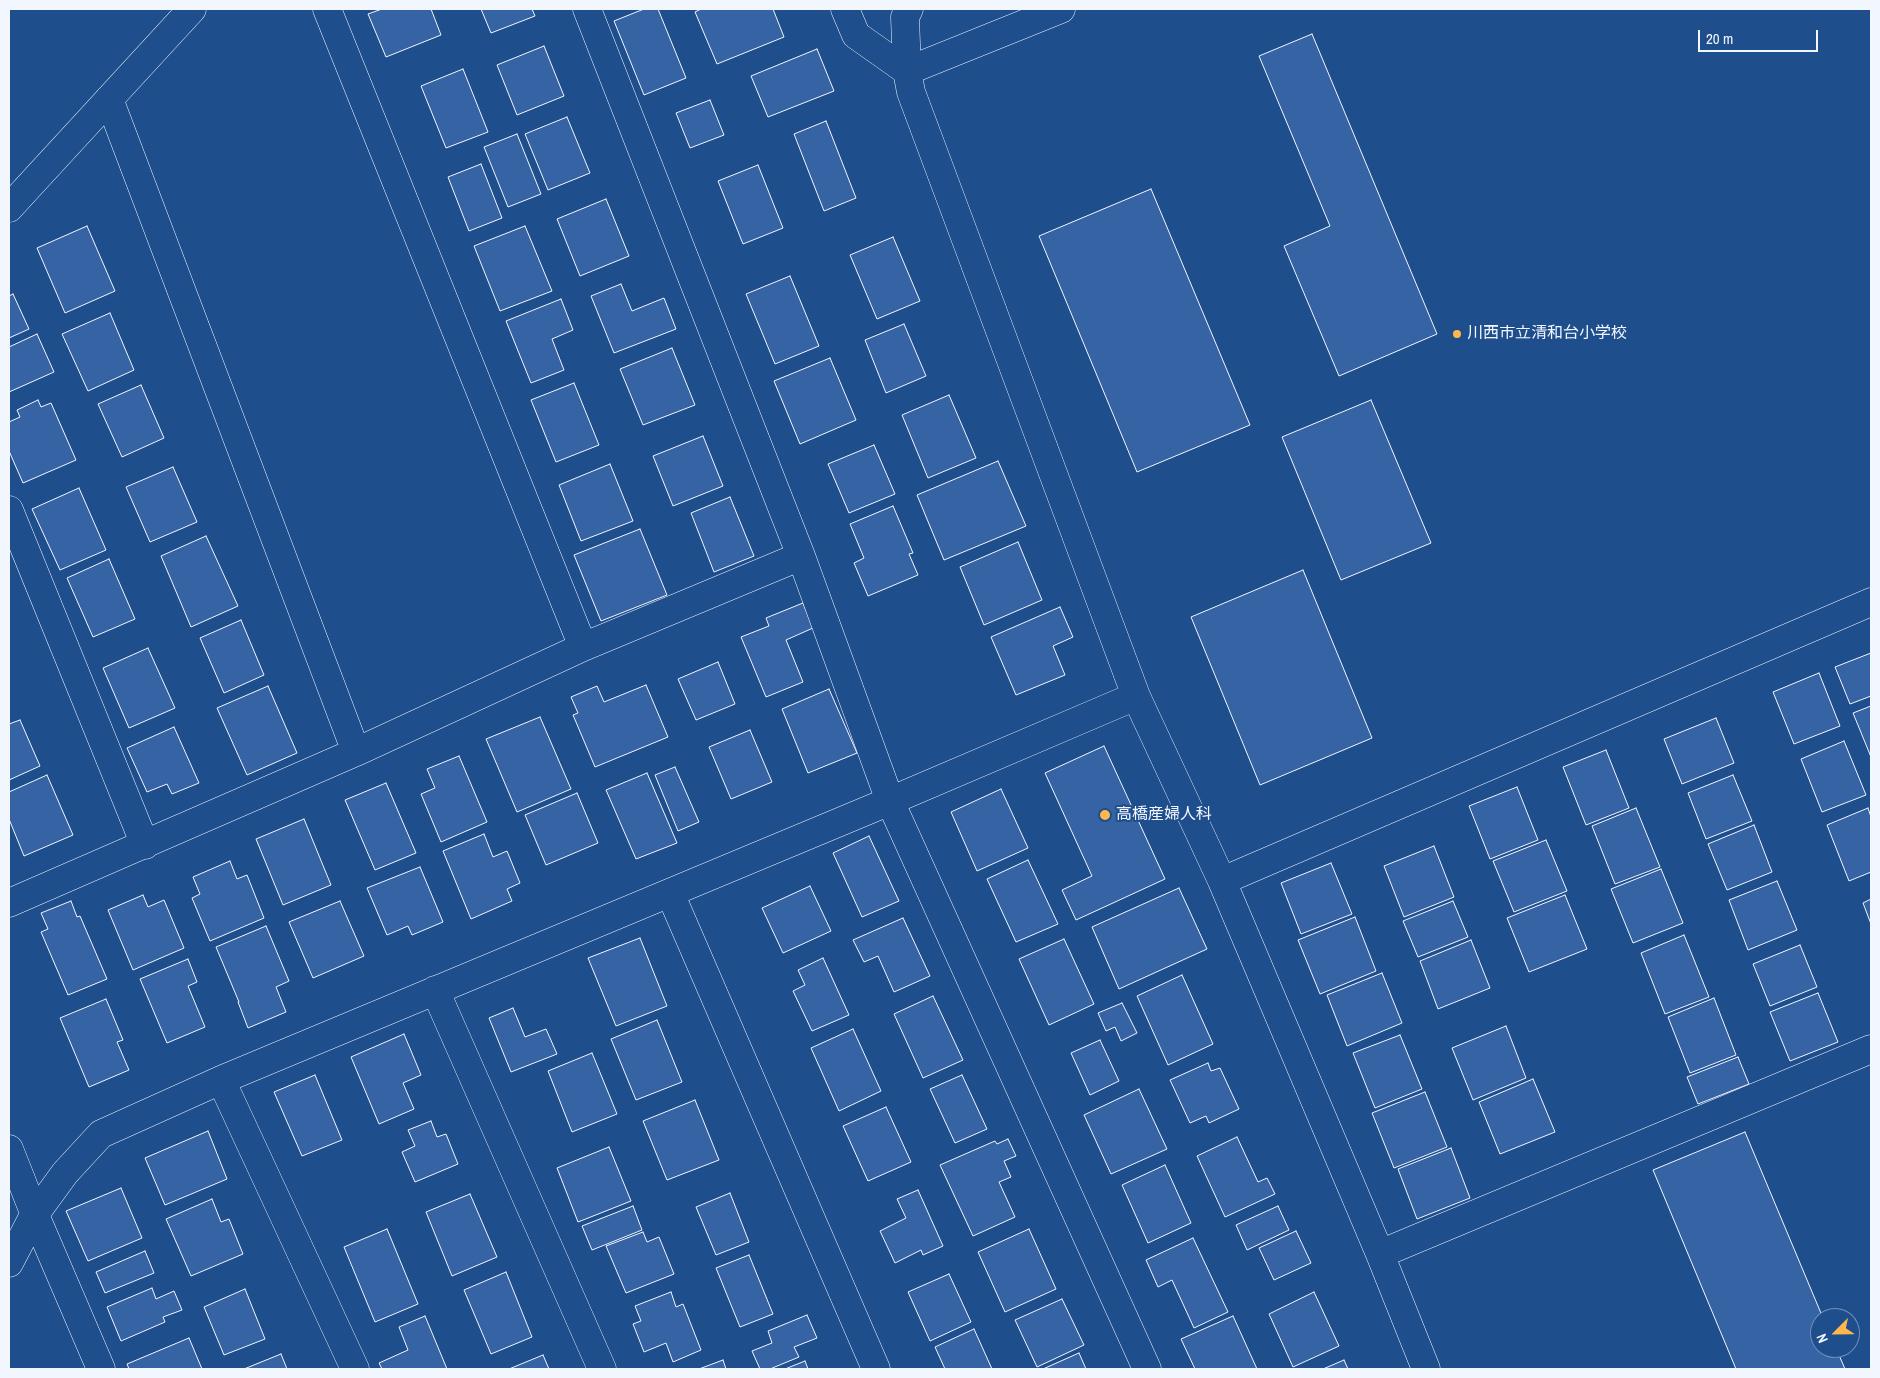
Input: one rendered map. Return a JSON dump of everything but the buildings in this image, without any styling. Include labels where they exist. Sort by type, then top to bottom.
[{"type":"street","points":[[9,208],[192,9]]},
{"type":"street","points":[[327,9],[583,647]]},
{"type":"street","points":[[587,9],[801,556],[890,801],[1147,1369]]},
{"type":"street","points":[[845,9],[856,35],[907,71]]},
{"type":"street","points":[[909,9],[905,17],[907,71],[911,92],[936,164],[1136,696],[1222,881],[1380,1254],[1426,1369]]},
{"type":"street","points":[[907,71],[1061,9]]},
{"type":"street","points":[[110,99],[356,752]]},
{"type":"street","points":[[9,510],[145,845]]},
{"type":"street","points":[[9,903],[356,752],[583,647],[801,556]]},
{"type":"street","points":[[1222,881],[1871,602]]},
{"type":"street","points":[[9,1263],[35,1215],[65,1173],[101,1134],[222,1080],[890,801],[1136,696]]},
{"type":"street","points":[[670,893],[876,1369]]},
{"type":"street","points":[[435,990],[602,1369]]},
{"type":"street","points":[[1380,1254],[1871,1049]]},
{"type":"street","points":[[222,1080],[355,1369]]},
{"type":"street","points":[[9,1149],[101,1369]]},
{"type":"place","name":"川西市立清和台小学校","points":[[1457,334]]},
{"type":"place","name":"高橋産婦人科","points":[[1105,815]]}]
